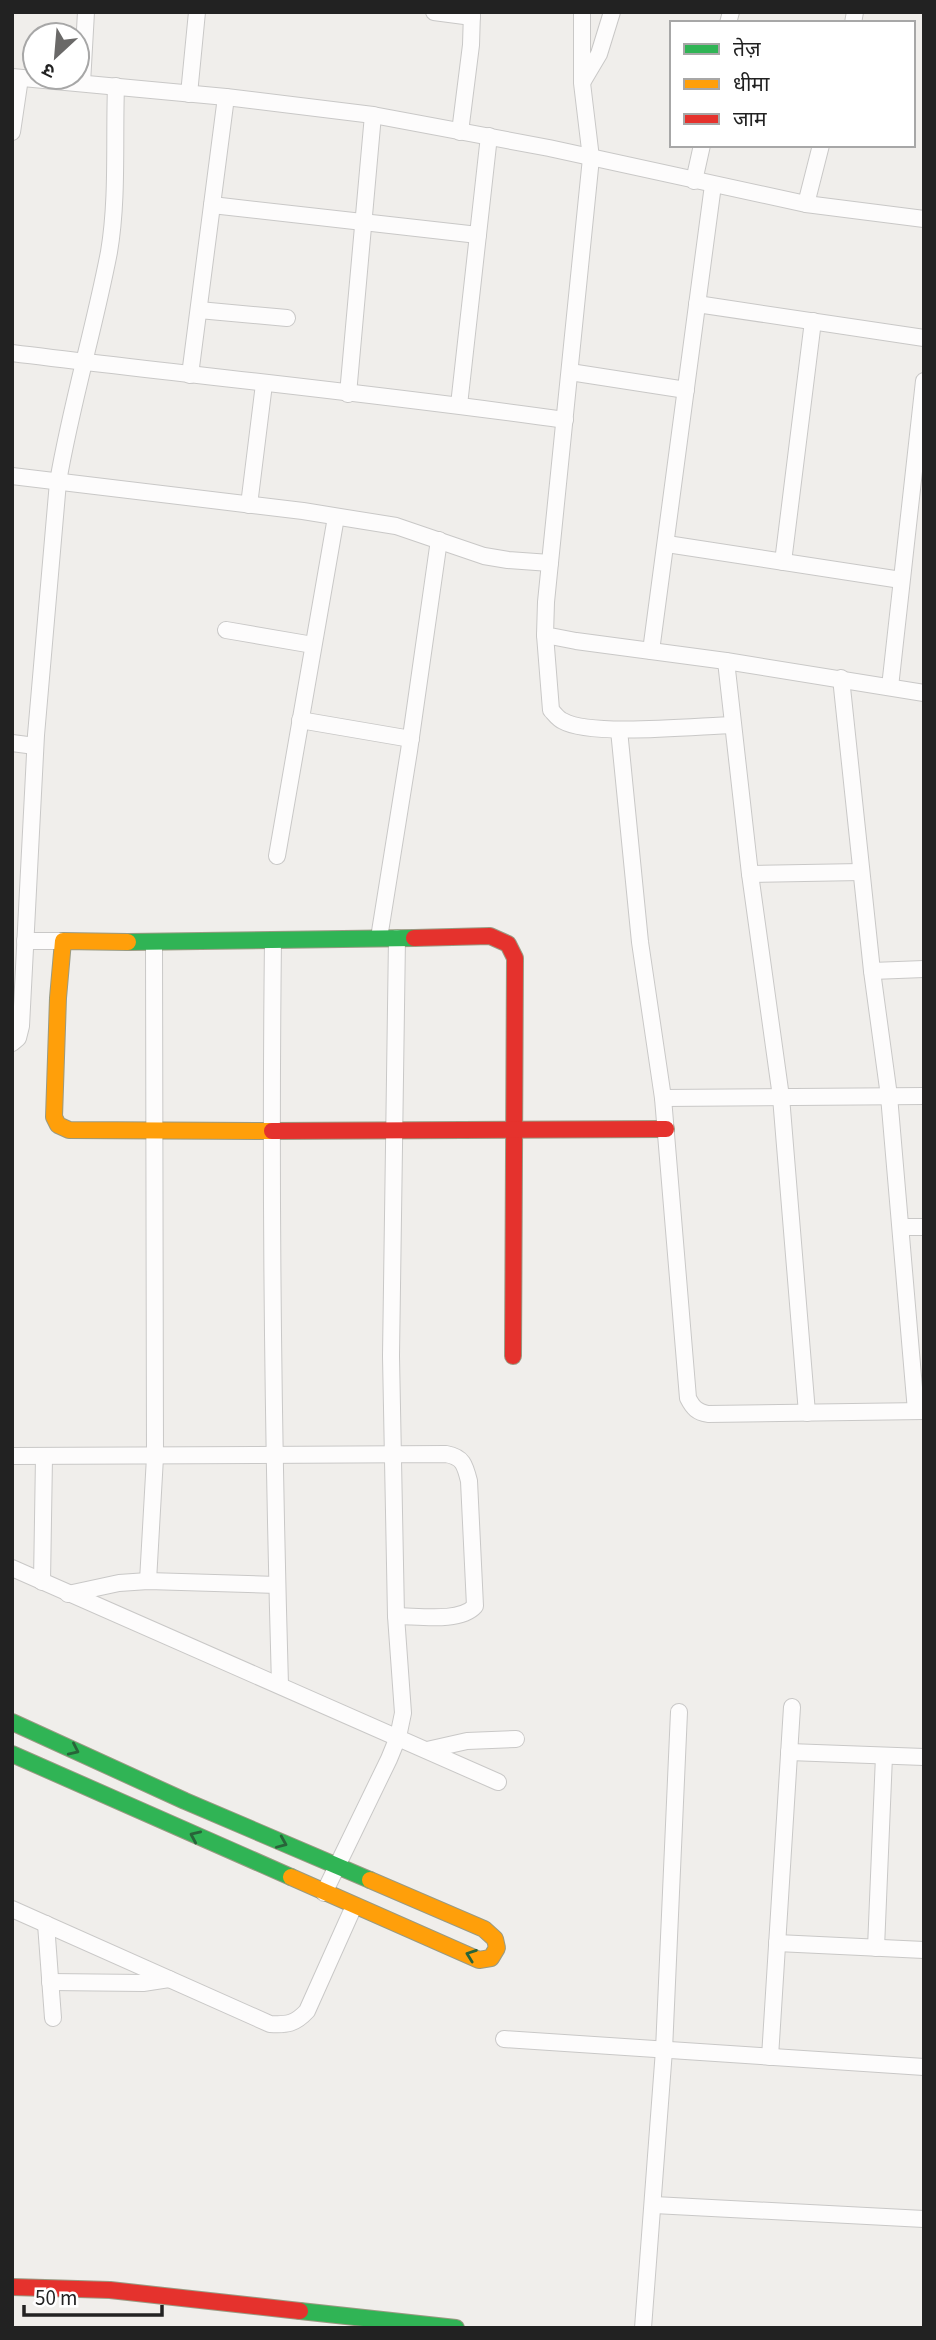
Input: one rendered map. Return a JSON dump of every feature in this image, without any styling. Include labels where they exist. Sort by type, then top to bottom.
[{"type":"street","points":[[189,94],[197,12]]},
{"type":"street","points":[[434,12],[472,15],[460,132]]},
{"type":"street","points":[[582,12],[582,83],[591,158],[550,563],[545,635],[551,710],[562,721],[581,727],[619,730],[733,725]]},
{"type":"street","points":[[582,83],[599,54],[612,12]]},
{"type":"street","points":[[12,132],[16,78]]},
{"type":"street","points":[[91,84],[373,115],[489,136],[806,204],[924,219]]},
{"type":"street","points":[[12,1043],[18,1038],[21,1026],[35,746],[58,482],[109,251],[116,86]]},
{"type":"street","points":[[190,375],[226,97]]},
{"type":"street","points":[[348,394],[373,115]]},
{"type":"street","points":[[459,405],[489,136]]},
{"type":"street","points":[[694,181],[702,147]]},
{"type":"street","points":[[806,204],[820,147]]},
{"type":"street","points":[[651,651],[713,186]]},
{"type":"street","points":[[212,205],[478,235]]},
{"type":"street","points":[[697,304],[924,338]]},
{"type":"street","points":[[199,310],[287,318]]},
{"type":"street","points":[[783,562],[813,321]]},
{"type":"street","points":[[12,353],[459,405],[565,420]]},
{"type":"street","points":[[570,372],[686,390]]},
{"type":"street","points":[[890,687],[924,381]]},
{"type":"street","points":[[249,505],[264,384]]},
{"type":"street","points":[[12,476],[396,526],[465,551],[508,561],[550,563]]},
{"type":"street","points":[[277,856],[335,517]]},
{"type":"street","points":[[379,938],[439,540]]},
{"type":"street","points":[[667,544],[901,580]]},
{"type":"street","points":[[226,630],[313,645]]},
{"type":"street","points":[[545,635],[841,678],[924,693]]},
{"type":"street","points":[[726,661],[750,874],[780,1097],[807,1413]]},
{"type":"street","points":[[619,730],[640,942],[663,1098],[685,1380],[692,1407],[698,1412],[708,1414],[920,1411],[890,1096],[872,971],[841,678]]},
{"type":"street","points":[[300,720],[411,738]]},
{"type":"street","points":[[12,743],[35,746]]},
{"type":"street","points":[[750,874],[862,872]]},
{"type":"street","points":[[26,941],[155,943],[490,936],[508,944],[515,958],[513,1356]]},
{"type":"street","points":[[324,1893],[398,1737],[403,1713],[396,1616],[392,1454],[397,938]]},
{"type":"street","points":[[273,940],[271,1130],[274,1456],[280,1685]]},
{"type":"street","points":[[63,941],[54,1116],[58,1125],[69,1130],[666,1129]]},
{"type":"street","points":[[148,1581],[155,1457],[155,943]]},
{"type":"street","points":[[872,971],[924,969]]},
{"type":"street","points":[[663,1098],[924,1096]]},
{"type":"street","points":[[901,1227],[924,1227]]},
{"type":"street","points":[[12,1456],[456,1456],[464,1462],[469,1481],[475,1606],[469,1613],[457,1616],[396,1616]]},
{"type":"street","points":[[42,1582],[44,1457]]},
{"type":"street","points":[[12,1568],[498,1782]]},
{"type":"street","points":[[68,1594],[119,1583],[148,1581],[277,1585]]},
{"type":"street","points":[[769,2057],[792,1707]]},
{"type":"street","points":[[643,2328],[664,2050],[679,1712]]},
{"type":"street","points":[[12,1722],[185,1801],[484,1929],[495,1939],[497,1948],[491,1958],[479,1960],[12,1755]]},
{"type":"street","points":[[427,1750],[467,1741],[516,1739]]},
{"type":"street","points":[[789,1752],[924,1757]]},
{"type":"street","points":[[876,1948],[884,1756]]},
{"type":"street","points":[[12,1909],[270,2024],[287,2025],[297,2021],[307,2011],[354,1906]]},
{"type":"street","points":[[46,1924],[53,2018]]},
{"type":"street","points":[[777,1943],[924,1950]]},
{"type":"street","points":[[50,1982],[143,1983],[169,1979]]},
{"type":"street","points":[[504,2039],[924,2067]]},
{"type":"street","points":[[654,2205],[924,2219]]},
{"type":"street","points":[[12,2287],[124,2292],[456,2328]]},
{"type":"traffic: fast","points":[[128,942],[414,938]]},
{"type":"traffic: fast","points":[[12,1722],[185,1801],[370,1880]]},
{"type":"traffic: fast","points":[[12,1754],[291,1877]]},
{"type":"traffic: fast","points":[[300,2311],[456,2328]]},
{"type":"traffic: slow","points":[[128,942],[63,941],[54,1117],[58,1125],[69,1130],[272,1131]]},
{"type":"traffic: slow","points":[[291,1877],[479,1960],[491,1958],[497,1948],[495,1939],[484,1929],[370,1880]]},
{"type":"traffic: jam","points":[[414,938],[490,936],[508,944],[515,958],[513,1356]]},
{"type":"traffic: jam","points":[[272,1131],[666,1129]]},
{"type":"traffic: jam","points":[[12,2287],[110,2290],[300,2311]]}]
